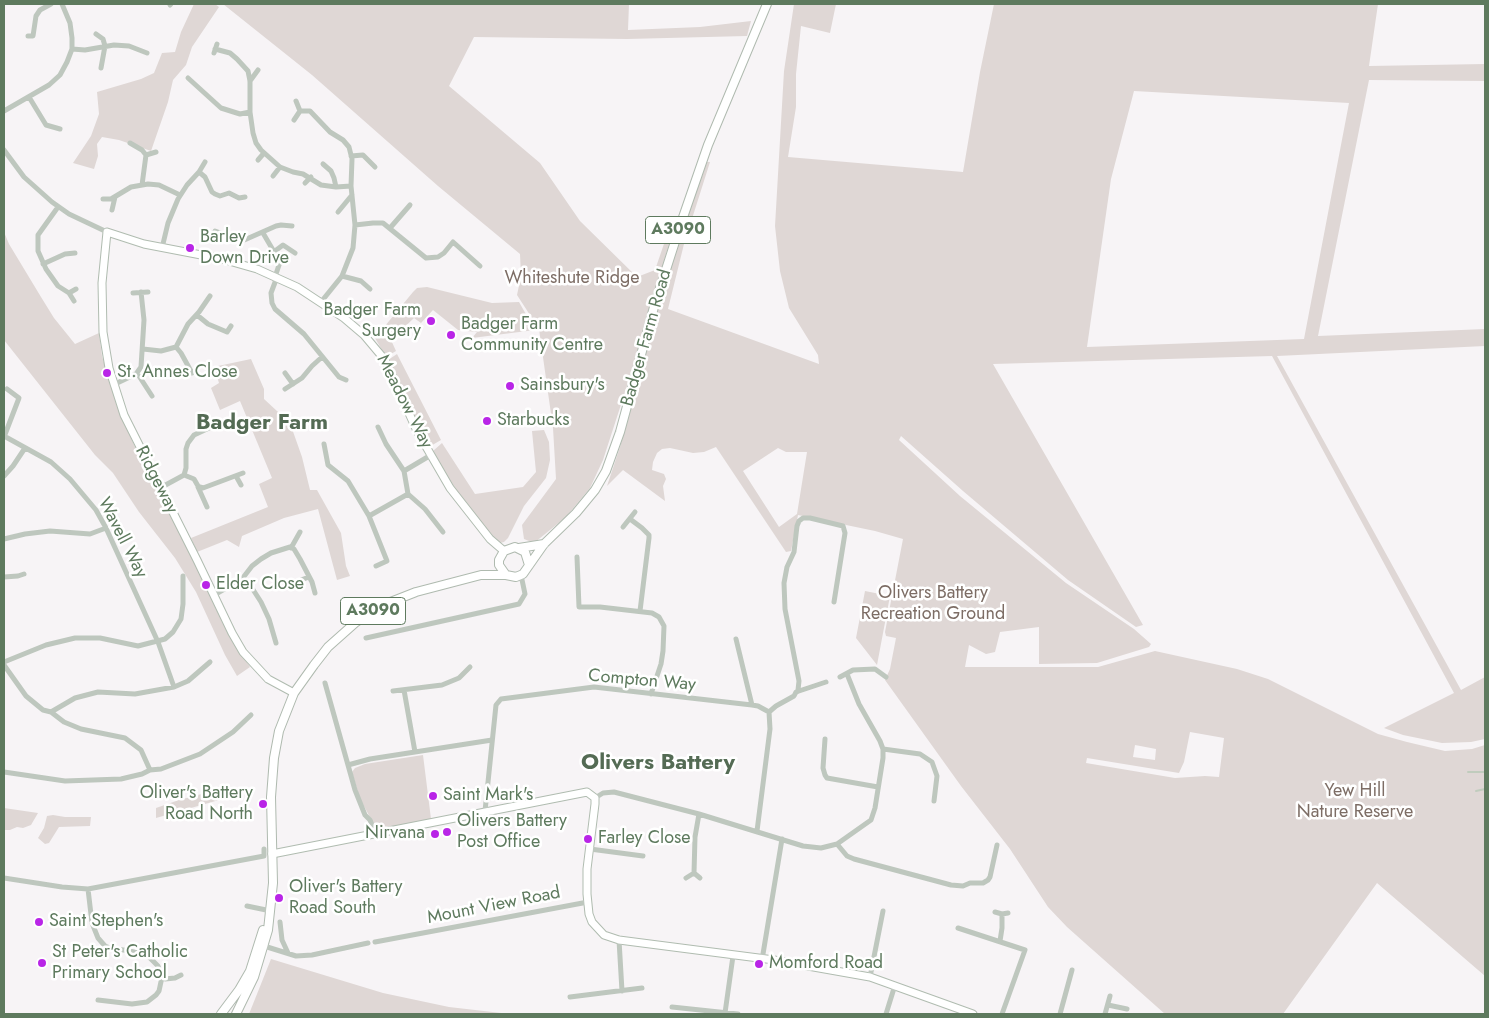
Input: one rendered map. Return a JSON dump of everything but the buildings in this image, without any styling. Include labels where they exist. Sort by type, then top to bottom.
[{"type":"main road","name":"Badger Farm Road","points":[[529,565],[544,544],[596,490],[606,471],[620,432],[654,307],[708,144],[766,4]]},
{"type":"main road","points":[[519,548],[525,552],[529,565],[527,570],[516,577],[506,574],[499,565],[499,560],[504,551],[508,548],[544,544]]},
{"type":"main road","name":"A3090","points":[[236,1014],[254,977],[264,946],[272,894],[271,798],[274,758],[279,731],[294,693],[328,647],[368,614],[388,603],[416,592],[481,574],[499,565]]},
{"type":"main road","name":"A3090","points":[[481,574],[506,574]]},
{"type":"main road","name":"A3090","points":[[221,1014],[239,990],[254,962],[269,910]]},
{"type":"street","points":[[28,36],[33,36],[36,16],[40,10],[51,4]]},
{"type":"street","points":[[4,111],[49,85],[60,75],[72,48],[70,23],[62,4]]},
{"type":"street","points":[[96,34],[103,39],[105,46],[101,68]]},
{"type":"street","points":[[72,48],[85,50],[114,45],[129,46],[147,52]]},
{"type":"street","points":[[215,49],[230,54],[242,63],[248,71],[250,81],[250,112],[256,143],[264,153],[280,167],[311,177],[321,185],[336,188],[352,186]]},
{"type":"street","points":[[250,81],[258,70]]},
{"type":"street","points":[[188,78],[221,108],[240,114],[250,112]]},
{"type":"street","points":[[29,97],[46,125],[60,129]]},
{"type":"street","points":[[296,101],[300,111]]},
{"type":"street","points":[[294,120],[300,111]]},
{"type":"street","points":[[300,111],[310,112],[330,132],[343,140],[349,147],[351,156],[353,248],[342,276],[321,302]]},
{"type":"street","points":[[130,143],[142,150],[146,155],[142,185]]},
{"type":"street","points":[[249,144],[256,143]]},
{"type":"street","points":[[4,151],[24,177],[58,207],[80,220],[107,232]]},
{"type":"street","points":[[146,155],[156,152]]},
{"type":"street","points":[[258,160],[264,153]]},
{"type":"street","points":[[351,156],[363,155],[375,168]]},
{"type":"street","points":[[162,248],[168,223],[180,195],[205,162]]},
{"type":"street","points":[[323,164],[331,171],[336,188]]},
{"type":"street","points":[[273,176],[280,167]]},
{"type":"street","points":[[199,172],[205,177],[212,192],[220,196],[229,193],[239,198],[245,197]]},
{"type":"street","points":[[305,183],[311,177]]},
{"type":"street","points":[[103,198],[108,200],[131,187],[142,185],[159,185],[180,195]]},
{"type":"street","points":[[338,212],[352,195]]},
{"type":"street","points":[[112,210],[115,197]]},
{"type":"street","points":[[390,228],[411,205]]},
{"type":"street","points":[[58,207],[38,235],[38,251],[43,264],[58,286],[69,293],[74,301]]},
{"type":"street","points":[[354,225],[373,222],[383,224],[426,258],[438,257],[444,253],[451,240],[480,266]]},
{"type":"street","points":[[215,231],[242,241],[281,225],[292,226]]},
{"type":"street","name":"Meadow Way","points":[[107,232],[162,248],[222,259],[257,269],[297,287],[321,302],[364,335],[388,366],[417,431],[457,497],[490,539],[504,551]]},
{"type":"street","name":"Ridgeway","points":[[107,232],[102,274],[102,310],[106,351],[113,384],[126,422],[232,633],[249,660],[260,672],[277,685],[294,693]]},
{"type":"street","points":[[263,233],[280,262],[271,293],[275,310],[304,334],[340,377],[346,380]]},
{"type":"street","points":[[275,252],[283,245],[295,253]]},
{"type":"street","points":[[43,264],[65,254],[75,253]]},
{"type":"street","points":[[342,276],[360,282],[370,289]]},
{"type":"street","points":[[69,293],[76,289]]},
{"type":"street","points":[[133,292],[148,292]]},
{"type":"street","points":[[113,384],[136,374],[141,367],[144,320],[141,292]]},
{"type":"street","points":[[176,348],[188,324],[197,315],[210,296]]},
{"type":"street","points":[[205,303],[212,307]]},
{"type":"street","points":[[197,315],[208,324],[227,332],[231,326]]},
{"type":"street","points":[[143,349],[160,351],[176,348]]},
{"type":"street","points":[[176,348],[181,353],[192,373],[196,371]]},
{"type":"street","points":[[286,389],[302,378],[322,357]]},
{"type":"street","points":[[136,374],[152,396]]},
{"type":"street","points":[[285,374],[293,384]]},
{"type":"street","points":[[4,437],[19,398],[7,389]]},
{"type":"street","points":[[160,488],[184,475],[186,449],[190,439],[201,430],[222,422]]},
{"type":"street","points":[[378,427],[386,444],[404,471],[408,494],[425,509],[442,532]]},
{"type":"street","name":"Wavell Way","points":[[4,437],[51,462],[70,479],[96,510],[158,642],[174,687]]},
{"type":"street","points":[[324,444],[328,465],[348,481],[369,516],[386,561],[376,566]]},
{"type":"street","points":[[4,476],[25,448]]},
{"type":"street","points":[[404,471],[431,454]]},
{"type":"street","points":[[198,486],[207,488],[243,473]]},
{"type":"street","points":[[184,475],[194,479],[207,507]]},
{"type":"street","points":[[236,476],[241,485]]},
{"type":"street","points":[[369,516],[408,494]]},
{"type":"street","points":[[623,527],[635,512]]},
{"type":"street","points":[[758,831],[770,729],[769,712],[794,696],[800,681],[784,598],[784,583],[787,567],[794,552],[797,526],[803,518],[844,526],[845,534],[834,602]]},
{"type":"street","points":[[630,519],[649,535],[640,611]]},
{"type":"street","points":[[4,539],[50,531],[90,534],[106,528]]},
{"type":"street","points":[[291,548],[300,532]]},
{"type":"street","points":[[214,595],[242,579],[260,559],[277,550],[291,548]]},
{"type":"street","points":[[291,548],[298,555],[315,593]]},
{"type":"street","points":[[577,558],[579,607],[600,607],[652,613],[659,617],[664,626],[661,664],[651,694]]},
{"type":"street","points":[[4,577],[24,574]]},
{"type":"street","points":[[366,638],[519,604],[525,594],[521,575]]},
{"type":"street","points":[[150,770],[141,750],[125,738],[81,729],[64,722],[51,712],[43,710],[26,696],[4,663],[46,644],[75,638],[100,638],[138,646],[165,639],[173,632],[181,619],[183,576]]},
{"type":"street","points":[[301,580],[309,577]]},
{"type":"street","points":[[242,579],[252,588],[261,602],[276,643]]},
{"type":"street","points":[[264,629],[271,626]]},
{"type":"street","points":[[736,639],[752,705]]},
{"type":"street","points":[[51,712],[76,698],[98,692],[134,694],[174,687],[188,681],[210,662]]},
{"type":"street","points":[[393,691],[442,685],[459,678],[470,666]]},
{"type":"street","points":[[840,677],[858,669],[875,669],[886,677]]},
{"type":"street","points":[[595,798],[604,793],[614,792],[699,814],[814,848],[837,844],[871,820],[875,808],[883,749],[880,740],[859,704],[847,674]]},
{"type":"street","points":[[796,692],[826,682]]},
{"type":"street","points":[[325,683],[348,765],[363,809],[375,833]]},
{"type":"street","name":"Compton Way","points":[[485,811],[496,706],[501,699],[594,688],[752,705],[769,712]]},
{"type":"street","points":[[404,690],[414,752]]},
{"type":"street","points":[[4,772],[48,780],[66,781],[121,779],[150,770],[161,770],[200,754],[233,732],[251,715]]},
{"type":"street","points":[[825,739],[823,768],[824,775],[827,778],[878,787]]},
{"type":"street","points":[[348,765],[370,759],[492,740]]},
{"type":"street","points":[[883,749],[920,754],[932,762],[937,776],[934,801]]},
{"type":"street","points":[[272,854],[582,792],[587,792],[595,798]]},
{"type":"street","points":[[595,798],[595,814],[586,884],[589,914],[596,927],[604,935],[619,940],[762,960],[774,960],[870,977],[973,1014]]},
{"type":"street","points":[[694,873],[694,837],[699,814]]},
{"type":"street","points":[[762,960],[782,839]]},
{"type":"street","points":[[837,844],[847,856],[854,859],[951,885],[963,886],[982,883],[988,880],[997,845]]},
{"type":"street","points":[[4,878],[88,889],[264,856],[264,849]]},
{"type":"street","points":[[590,849],[643,856]]},
{"type":"street","points":[[686,878],[694,873]]},
{"type":"street","points":[[694,873],[700,878]]},
{"type":"street","points":[[88,889],[92,923],[98,938],[105,946],[110,948],[148,956],[158,966],[162,977],[159,991],[147,1002],[132,1004],[98,1000]]},
{"type":"street","name":"Mount View Road","points":[[375,942],[588,902]]},
{"type":"street","points":[[247,906],[269,910]]},
{"type":"street","points":[[870,977],[883,911]]},
{"type":"street","points":[[994,912],[1008,913]]},
{"type":"street","points":[[1000,941],[1002,914]]},
{"type":"street","points":[[280,922],[282,940],[288,954]]},
{"type":"street","points":[[958,928],[1025,950],[1002,1014]]},
{"type":"street","points":[[619,940],[622,991]]},
{"type":"street","points":[[254,962],[260,948],[264,946],[296,956],[312,955],[368,943]]},
{"type":"street","points":[[725,1013],[734,956]]},
{"type":"street","points":[[1060,1014],[1072,970]]},
{"type":"street","points":[[162,977],[165,979],[181,975]]},
{"type":"street","points":[[886,1014],[895,985]]},
{"type":"street","points":[[570,997],[642,988]]},
{"type":"street","points":[[1106,1014],[1110,996]]},
{"type":"street","points":[[1108,1005],[1127,1008]]},
{"type":"street","points":[[672,1007],[738,1014]]},
{"type":"green space","points":[[194,4],[215,4],[219,7],[192,47],[186,65],[173,80],[168,102],[151,151],[119,140],[102,137],[97,144],[98,156],[94,169],[73,163],[91,136],[99,114],[97,92],[141,79],[154,73],[162,53],[175,52],[181,32]]},
{"type":"green space","name":"Whiteshute Ridge","points":[[223,4],[629,4],[628,30],[700,27],[751,21],[747,36],[627,39],[474,37],[449,86],[540,163],[580,221],[637,277],[655,270],[666,238],[670,241],[603,460],[590,488],[566,517],[534,543],[524,539],[522,525],[556,479],[553,428],[539,329],[517,295],[521,276],[520,254],[438,186],[312,75]]},
{"type":"green space","points":[[794,4],[836,4],[830,33],[801,26],[796,74],[796,107],[788,157],[963,172],[994,4],[1378,4],[1369,66],[1485,64],[1485,81],[1369,80],[1318,336],[1485,329],[1485,346],[1277,356],[1461,690],[1485,677],[1485,739],[1471,742],[1442,743],[1403,735],[1384,728],[1454,693],[1272,356],[993,364],[1143,625],[1136,627],[1068,580],[901,436],[899,440],[960,496],[1066,583],[1134,629],[1151,644],[1149,647],[1097,663],[1039,664],[1039,627],[1000,632],[995,652],[986,654],[969,645],[965,667],[1098,667],[1155,651],[1237,669],[1268,679],[1378,734],[1445,751],[1472,749],[1485,745],[1485,976],[1377,883],[1283,1014],[1165,1014],[1067,927],[1048,907],[1010,849],[961,786],[885,680],[890,669],[896,638],[886,636],[885,632],[903,539],[875,531],[798,515],[791,551],[786,552],[716,447],[704,452],[693,453],[670,448],[662,449],[657,453],[652,470],[664,474],[666,479],[663,486],[665,501],[623,470],[607,486],[620,447],[670,266],[707,162],[710,162],[684,244],[668,309],[819,364],[818,355],[789,308],[780,271],[775,226],[784,71]],"holes":[[[1134,91],[1349,103],[1304,339],[1087,347],[1111,179]],[[778,448],[786,452],[807,452],[797,514],[779,527],[743,471]],[[1190,732],[1224,738],[1219,777],[1175,778],[1086,763],[1087,758],[1179,773],[1184,762]],[[1135,745],[1156,749],[1155,760],[1133,757]]]},
{"type":"green space","points":[[4,232],[9,244],[54,318],[75,344],[99,333],[102,356],[117,406],[136,449],[192,556],[222,622],[250,667],[237,676],[225,655],[196,592],[175,558],[139,512],[113,473],[95,455],[4,340]]},
{"type":"green space","points":[[427,287],[492,303],[519,302],[535,330],[472,338],[477,332],[458,330],[433,310],[421,323],[414,318],[391,340],[396,351],[386,357],[375,338],[417,288]]},
{"type":"green space","points":[[397,354],[441,440],[429,447],[388,360]]},
{"type":"green space","points":[[251,359],[264,389],[264,399],[290,423],[302,457],[310,490],[317,490],[341,533],[346,566],[350,576],[337,580],[318,509],[284,518],[242,536],[239,547],[227,540],[197,552],[191,538],[268,507],[259,484],[272,478],[240,401],[220,410],[211,388],[219,383],[215,370],[218,366]]},
{"type":"green space","points":[[544,430],[549,442],[550,460],[546,478],[524,506],[508,538],[500,543],[488,534],[452,486],[433,451],[442,443],[475,494],[523,487],[536,472],[532,431]]},
{"type":"green space","points":[[865,591],[890,596],[877,665],[856,638]]},
{"type":"green space","points":[[423,755],[431,819],[377,830],[360,799],[352,772],[355,768],[365,764]]},
{"type":"green space","points":[[224,788],[226,798],[156,818],[156,808]]},
{"type":"green space","points":[[4,808],[38,813],[31,825],[4,830]]},
{"type":"green space","points":[[47,816],[91,817],[90,826],[59,827],[49,843],[45,844],[38,838],[44,828]]},
{"type":"green space","points":[[271,959],[383,993],[449,1007],[510,1014],[249,1014]]},
{"type":"waterway","points":[[1468,772],[1485,772]]},
{"type":"waterway","points":[[1476,791],[1485,789]]},
{"type":"place","name":"Barley Down Drive","points":[[190,248]]},
{"type":"place","name":"Badger Farm Surgery","points":[[431,321]]},
{"type":"place","name":"Badger Farm Community Centre","points":[[451,335]]},
{"type":"place","name":"St. Annes Close","points":[[107,373]]},
{"type":"place","name":"Sainsbury's","points":[[510,386]]},
{"type":"place","name":"Starbucks","points":[[487,421]]},
{"type":"place","name":"Elder Close","points":[[206,585]]},
{"type":"place","name":"Saint Mark's","points":[[433,796]]},
{"type":"place","name":"Oliver's Battery Road North","points":[[263,804]]},
{"type":"place","name":"Olivers Battery Post Office","points":[[447,832]]},
{"type":"place","name":"Nirvana","points":[[435,834]]},
{"type":"place","name":"Farley Close","points":[[588,839]]},
{"type":"place","name":"Oliver's Battery Road South","points":[[279,898]]},
{"type":"place","name":"Saint Stephen's","points":[[39,922]]},
{"type":"place","name":"St Peter's Catholic Primary School","points":[[42,963]]},
{"type":"place","name":"Momford Road","points":[[759,964]]},
{"type":"district","name":"Badger Farm","points":[[262,424]]},
{"type":"district","name":"Olivers Battery","points":[[658,764]]},
{"type":"park label","name":"Olivers Battery Recreation Ground","points":[[933,604]]},
{"type":"park label","name":"Yew Hill Nature Reserve","points":[[1355,802]]}]
